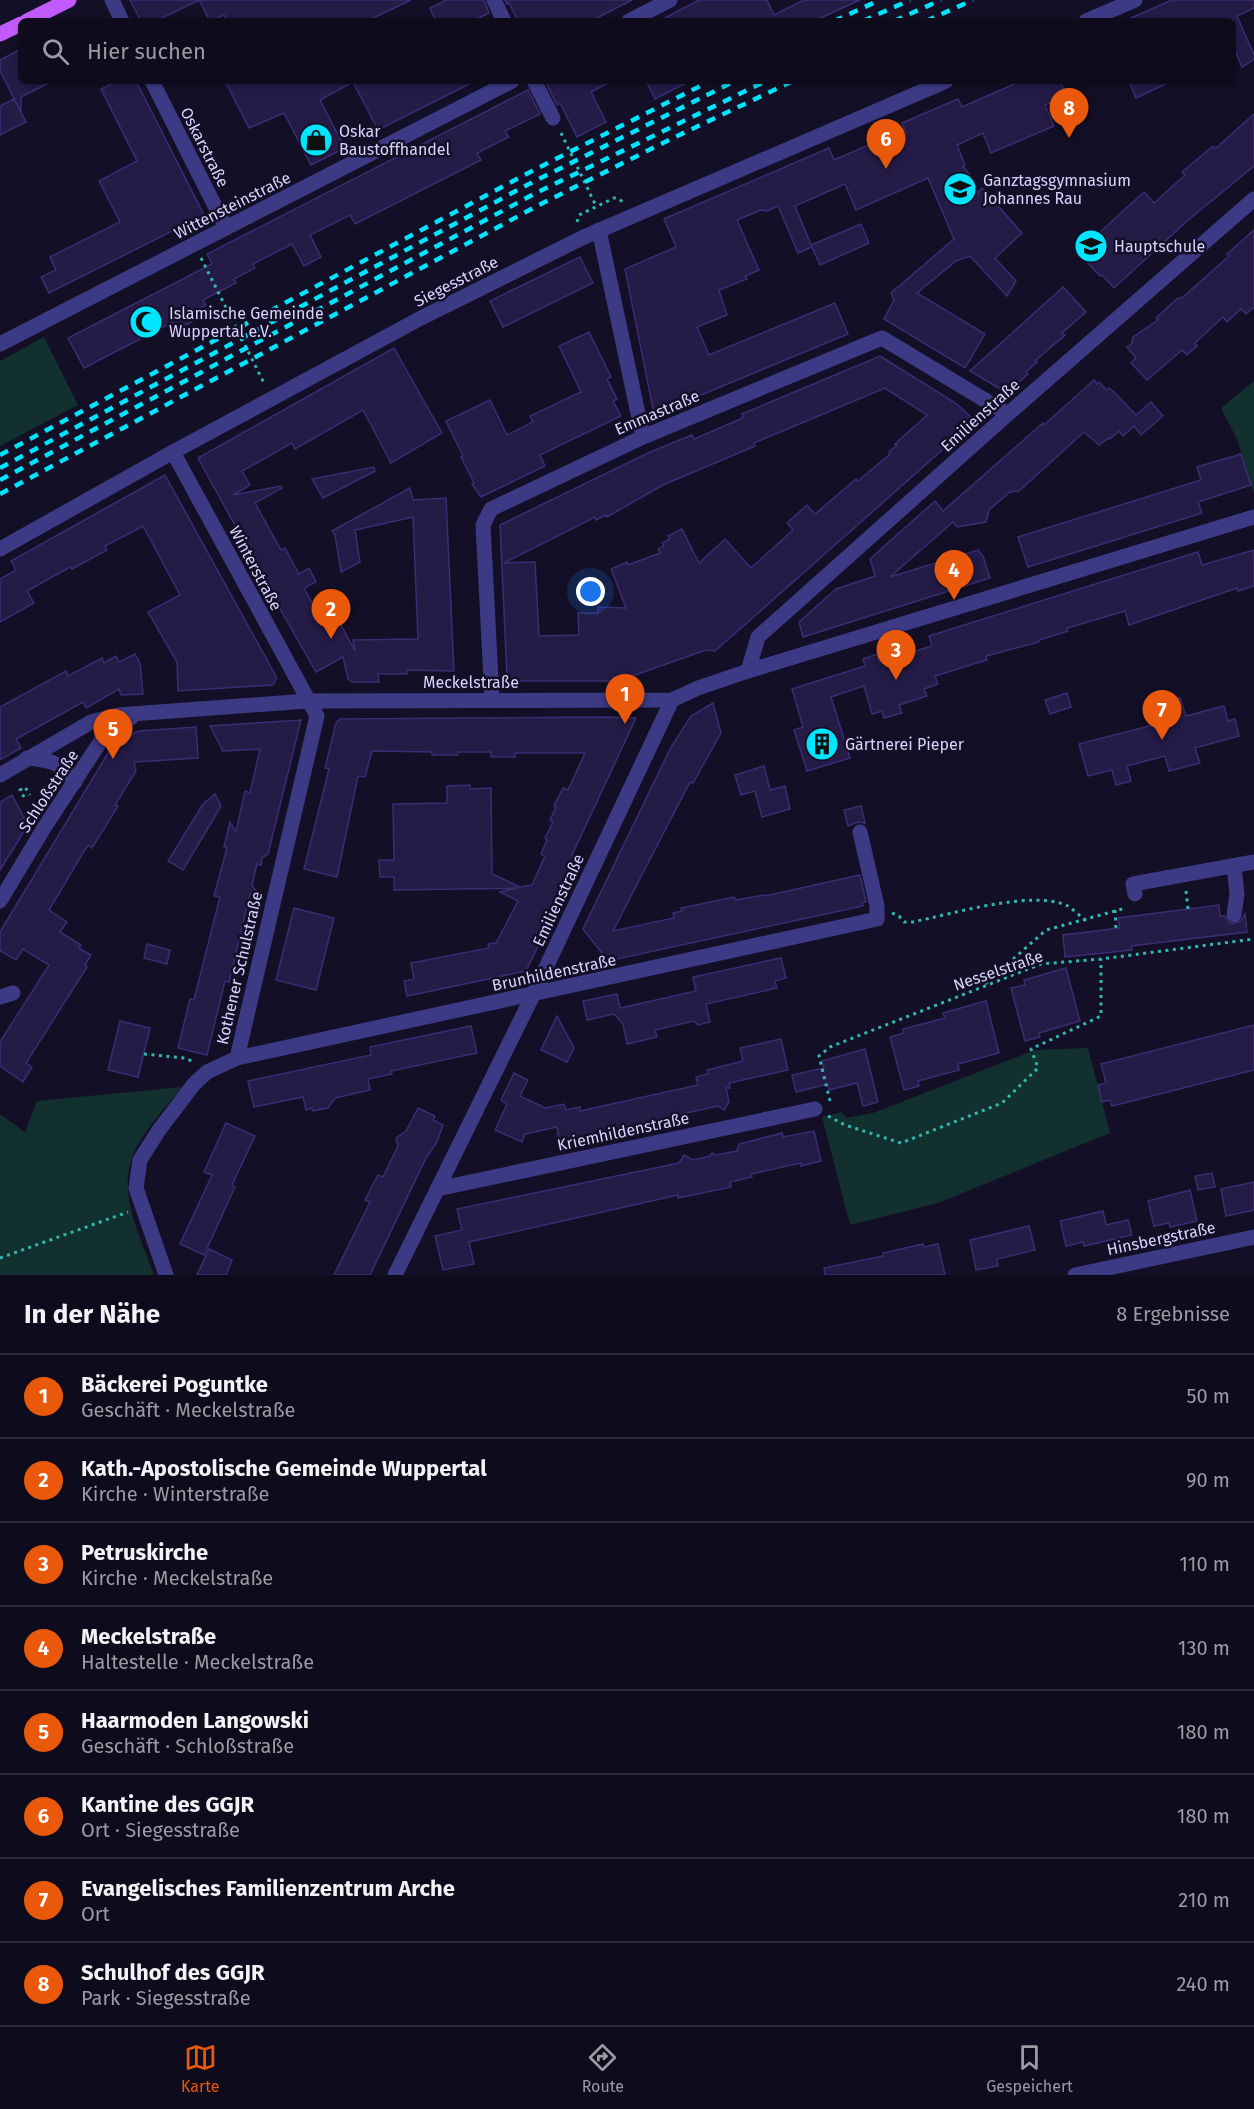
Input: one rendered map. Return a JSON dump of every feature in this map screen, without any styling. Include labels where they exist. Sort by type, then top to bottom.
[{"type":"main road","points":[[33,18],[69,0]]},
{"type":"main road","points":[[0,34],[18,25]]},
{"type":"street","points":[[112,0],[121,18]]},
{"type":"street","points":[[494,0],[503,18]]},
{"type":"street","points":[[635,18],[670,0]]},
{"type":"street","points":[[1093,18],[1135,0]]},
{"type":"street","name":"Oskarstraße","points":[[154,84],[226,228]]},
{"type":"street","name":"Wittensteinstraße","points":[[0,344],[506,84]]},
{"type":"street","points":[[536,84],[553,118]]},
{"type":"street","name":"Siegesstraße","points":[[0,549],[173,452],[421,318],[599,230],[939,84]]},
{"type":"street","name":"Emilienstraße","points":[[748,671],[758,637],[1254,199]]},
{"type":"street","points":[[599,230],[643,437]]},
{"type":"street","name":"Emmastraße","points":[[492,700],[483,525],[491,509],[643,437],[882,338],[1008,414]]},
{"type":"street","name":"Winterstraße","points":[[173,452],[308,701]]},
{"type":"street","name":"Meckelstraße","points":[[0,775],[91,722],[118,715],[308,701],[672,700],[698,688],[748,671],[1254,517]]},
{"type":"street","name":"Emilienstraße","points":[[395,1275],[533,995],[672,700]]},
{"type":"street","name":"Kothener Schulstraße","points":[[166,1275],[136,1188],[140,1160],[159,1130],[194,1084],[207,1072],[237,1058],[317,716],[308,701]]},
{"type":"street","name":"Schloßstraße","points":[[0,902],[44,828],[108,730],[139,714]]},
{"type":"street","points":[[27,758],[56,763],[75,782]]},
{"type":"street","points":[[860,832],[878,919]]},
{"type":"street","points":[[1135,894],[1133,884],[1254,862]]},
{"type":"street","points":[[1233,915],[1237,894],[1234,866]]},
{"type":"street","name":"Brunhildenstraße","points":[[237,1058],[878,919]]},
{"type":"street","name":"Kriemhildenstraße","points":[[437,1189],[815,1109]]},
{"type":"street","name":"Hinsbergstraße","points":[[1075,1275],[1254,1237]]},
{"type":"path","points":[[564,140],[596,206]]},
{"type":"path","points":[[577,219],[579,214],[614,198],[621,200]]},
{"type":"path","points":[[200,256],[260,376]]},
{"type":"path","points":[[24,797],[20,790],[25,787],[30,795]]},
{"type":"path","points":[[982,987],[1046,930],[1086,921],[1114,910],[1136,906],[1135,894]]},
{"type":"path","points":[[878,919],[888,912],[898,916],[904,922],[913,922],[1022,899],[1045,900],[1067,906],[1086,921]]},
{"type":"path","points":[[1114,910],[1116,929]]},
{"type":"path","name":"Nesselstraße","points":[[815,1109],[831,1106],[819,1056],[830,1047],[1041,964],[1101,959],[1188,945],[1254,939]]},
{"type":"path","points":[[815,1109],[846,1125],[902,1145],[1002,1103],[1038,1068],[1031,1049],[1101,1016],[1101,959]]},
{"type":"path","points":[[144,1054],[185,1058],[198,1064],[207,1072]]},
{"type":"path","points":[[0,1258],[142,1208]]},
{"type":"green space","points":[[44,337],[78,405],[0,446],[0,361]]},
{"type":"green space","points":[[1254,381],[1254,494],[1237,439],[1221,408]]},
{"type":"green space","points":[[1088,1048],[1110,1133],[938,1203],[850,1225],[822,1117],[842,1112],[846,1118],[873,1113],[1035,1050]]},
{"type":"green space","points":[[182,1087],[143,1137],[133,1155],[129,1170],[129,1200],[137,1231],[154,1275],[0,1275],[0,1114],[25,1132],[37,1101]]},
{"type":"building","points":[[130,0],[199,0],[162,18],[139,18]]},
{"type":"building","points":[[199,0],[411,0],[373,18],[226,18],[224,15],[208,18]]},
{"type":"building","points":[[446,0],[484,0],[489,13],[478,18],[435,18],[430,8]]},
{"type":"building","points":[[505,0],[632,0],[597,18],[516,18],[509,3],[507,4]]},
{"type":"building","points":[[699,0],[767,0],[774,15],[804,0],[860,0],[821,18],[665,18]]},
{"type":"building","points":[[1172,0],[1254,0],[1254,8],[1237,16],[1254,59],[1242,67],[1236,52],[1236,18],[1131,18]]},
{"type":"building","points":[[18,51],[18,84],[47,84],[21,97],[21,112],[0,71],[0,60]]},
{"type":"building","points":[[111,84],[138,84],[204,215],[49,293],[41,277],[56,270],[50,257],[120,222],[99,181],[137,161],[101,89]]},
{"type":"building","points":[[227,84],[349,84],[320,100],[345,148],[311,165],[284,113],[249,128]]},
{"type":"building","points":[[354,84],[469,84],[378,130]]},
{"type":"building","points":[[546,84],[606,84],[591,92],[606,122],[577,137],[560,103],[557,105]]},
{"type":"building","points":[[648,84],[684,84],[655,99]]},
{"type":"building","points":[[1014,84],[1061,84],[1066,95],[1045,105],[1054,126],[991,153],[983,133],[957,145],[965,165],[963,166],[978,193],[982,188],[1022,233],[995,258],[1016,281],[1007,296],[970,256],[956,261],[917,293],[985,334],[965,368],[884,319],[894,300],[891,293],[954,239],[928,178],[856,210],[845,184],[795,206],[812,247],[798,253],[778,206],[737,220],[759,270],[745,276],[747,279],[719,290],[727,315],[697,327],[709,355],[835,303],[848,334],[660,412],[653,409],[625,269],[676,247],[664,219],[829,148],[834,160],[871,144],[872,148],[906,133],[902,123],[958,99],[962,107]]},
{"type":"building","points":[[1130,84],[1166,84],[1136,98]]},
{"type":"building","points":[[528,90],[540,114],[505,131],[509,137],[477,153],[481,160],[355,224],[350,215],[310,235],[321,257],[304,266],[292,244],[253,264],[255,268],[234,279],[236,283],[203,300],[206,305],[189,314],[193,321],[177,330],[173,322],[84,368],[68,338],[212,264],[207,254]]},
{"type":"building","points":[[14,99],[26,122],[0,135],[0,106]]},
{"type":"building","points":[[1254,114],[1254,166],[1187,221],[1114,288],[1078,252],[1144,192],[1154,203],[1185,175],[1182,172],[1213,146],[1215,149]]},
{"type":"building","points":[[861,224],[869,243],[820,265],[811,245]]},
{"type":"building","points":[[1254,230],[1254,307],[1246,314],[1241,309],[1227,322],[1223,317],[1195,343],[1197,346],[1187,355],[1182,350],[1147,380],[1131,363],[1136,358],[1127,347],[1132,343],[1133,337],[1158,320],[1156,318],[1229,256],[1227,254]]},
{"type":"building","points":[[580,257],[593,283],[503,327],[490,301]]},
{"type":"building","points":[[1063,287],[1086,312],[1062,333],[1065,335],[1035,361],[1037,362],[1026,372],[1028,374],[1007,393],[970,371]]},
{"type":"building","points":[[589,332],[611,377],[607,379],[617,399],[613,401],[621,416],[540,455],[545,466],[481,497],[472,484],[474,483],[461,457],[463,456],[446,421],[490,400],[507,435],[533,422],[530,416],[581,392],[559,346]]},
{"type":"building","points":[[394,348],[442,433],[391,463],[363,410],[295,449],[292,443],[242,471],[250,485],[233,495],[281,486],[282,488],[255,503],[281,550],[285,548],[299,574],[309,568],[316,582],[304,588],[322,621],[335,614],[355,651],[353,640],[418,639],[413,517],[355,530],[360,562],[341,572],[335,535],[332,531],[410,488],[413,500],[446,498],[454,671],[407,670],[407,674],[378,674],[379,682],[352,682],[348,679],[343,657],[316,672],[279,607],[281,606],[262,570],[260,571],[198,458]]},
{"type":"building","points":[[880,356],[957,404],[975,421],[715,651],[706,650],[618,681],[512,681],[507,677],[500,525],[648,453],[692,435],[694,439],[743,418],[742,414]],"holes":[[[885,388],[927,415],[895,444],[897,445],[889,452],[890,454],[815,514],[807,505],[787,523],[793,530],[751,568],[725,539],[699,563],[682,529],[668,536],[670,539],[662,543],[664,546],[658,549],[660,553],[611,569],[626,608],[598,607],[598,613],[578,613],[579,635],[539,636],[535,562],[504,563],[595,517],[596,520],[606,515],[607,517],[663,485],[755,446],[754,443]]]},
{"type":"building","points":[[1094,380],[1107,390],[1109,388],[1114,392],[1136,415],[1151,402],[1163,416],[1141,435],[1134,426],[1123,436],[1119,431],[1099,445],[1084,432],[1019,491],[1010,492],[989,510],[986,522],[957,527],[953,522],[890,577],[978,550],[983,556],[990,578],[803,637],[799,622],[836,589],[875,576],[870,559],[935,501],[943,511]]},
{"type":"building","points":[[1241,454],[1251,485],[1198,502],[1202,513],[1028,567],[1018,537],[1201,480],[1197,467]]},
{"type":"building","points":[[374,467],[375,471],[323,498],[312,479]]},
{"type":"building","points":[[165,475],[277,678],[273,685],[178,691],[177,662],[148,612],[180,595],[143,526],[105,546],[107,550],[27,591],[34,603],[0,622],[0,579],[16,570],[11,561]]},
{"type":"building","points":[[1254,550],[1254,586],[1238,591],[1237,588],[1129,625],[1125,611],[1067,628],[1068,631],[1039,640],[1039,642],[986,656],[987,660],[935,676],[938,684],[924,689],[927,696],[899,705],[902,713],[884,718],[882,711],[872,714],[864,686],[831,697],[850,758],[807,771],[794,730],[803,727],[792,689],[865,666],[863,659],[877,654],[879,662],[932,646],[929,636],[1198,552],[1202,565]]},
{"type":"building","points":[[135,654],[140,663],[143,694],[121,695],[119,689],[86,708],[83,702],[16,739],[21,748],[0,760],[0,707],[66,671],[68,676],[102,658],[104,663],[116,656],[119,662]]},
{"type":"building","points":[[1067,693],[1071,707],[1050,714],[1045,700]]},
{"type":"building","points":[[1180,698],[1186,716],[1224,706],[1228,721],[1235,719],[1239,736],[1195,748],[1200,763],[1169,771],[1165,756],[1127,766],[1131,781],[1116,785],[1112,770],[1088,776],[1079,744],[1157,724],[1153,705]]},
{"type":"building","points":[[713,703],[721,733],[693,783],[690,782],[613,931],[674,918],[673,913],[682,911],[681,908],[734,897],[736,900],[765,896],[860,875],[866,902],[862,903],[863,906],[608,961],[583,929],[671,747],[691,716]]},
{"type":"building","points":[[636,718],[572,855],[580,859],[526,971],[407,996],[404,981],[414,979],[411,963],[489,948],[488,944],[496,943],[518,901],[500,892],[518,888],[394,890],[394,877],[380,877],[379,860],[394,860],[393,804],[447,803],[447,786],[470,785],[470,789],[491,788],[492,874],[520,887],[532,885],[545,856],[541,854],[547,840],[545,838],[553,822],[550,820],[556,807],[554,806],[563,788],[568,790],[585,753],[515,753],[515,757],[491,757],[491,752],[432,755],[432,752],[372,751],[365,777],[358,776],[337,877],[304,869],[329,769],[325,768],[336,723],[340,719]]},
{"type":"building","points":[[301,720],[268,854],[262,858],[261,865],[257,864],[252,885],[256,891],[250,894],[229,982],[225,981],[207,1055],[178,1048],[190,999],[194,1000],[220,897],[214,896],[227,848],[224,847],[230,822],[236,832],[245,791],[250,793],[260,749],[223,751],[210,726]]},
{"type":"building","points":[[196,727],[198,758],[134,762],[136,771],[115,805],[118,806],[92,848],[89,845],[84,851],[49,910],[67,922],[60,932],[81,945],[79,948],[91,955],[85,965],[87,967],[26,1063],[32,1067],[23,1082],[0,1066],[0,1042],[49,965],[23,949],[16,960],[0,951],[0,932],[111,748],[125,736],[139,731]]},
{"type":"building","points":[[764,766],[770,790],[785,786],[790,809],[762,817],[755,791],[741,795],[735,775]]},
{"type":"building","points":[[215,794],[221,806],[183,870],[168,861],[203,804]]},
{"type":"building","points":[[12,795],[28,825],[0,870],[0,802]]},
{"type":"building","points":[[861,806],[865,823],[858,822],[848,826],[844,810]]},
{"type":"building","points":[[1219,905],[1220,916],[1225,916],[1232,924],[1241,921],[1245,914],[1247,932],[1131,946],[1132,950],[1065,957],[1063,935],[1120,928],[1118,918]]},
{"type":"building","points":[[294,908],[334,918],[316,990],[276,980]]},
{"type":"building","points":[[147,944],[170,950],[167,964],[144,958]]},
{"type":"building","points":[[781,958],[786,978],[775,981],[777,988],[706,1004],[710,1022],[698,1025],[694,1021],[655,1030],[657,1037],[627,1044],[623,1024],[614,1014],[587,1020],[583,1001],[617,994],[620,1008],[696,991],[693,977]]},
{"type":"building","points":[[1066,968],[1080,1021],[1039,1033],[1040,1037],[1025,1041],[1011,988],[1025,985],[1024,980]]},
{"type":"building","points":[[986,1001],[999,1053],[958,1064],[959,1070],[918,1081],[919,1086],[904,1090],[890,1037],[904,1033],[903,1029],[945,1018],[943,1013]]},
{"type":"building","points":[[557,1016],[574,1048],[567,1062],[541,1050]]},
{"type":"building","points":[[120,1021],[150,1028],[138,1077],[108,1070]]},
{"type":"building","points":[[1254,1025],[1254,1070],[1112,1106],[1110,1100],[1102,1102],[1098,1085],[1106,1083],[1101,1064]]},
{"type":"building","points":[[471,1026],[477,1053],[391,1071],[392,1074],[368,1079],[370,1090],[335,1098],[328,1108],[306,1110],[303,1097],[254,1107],[248,1081],[371,1055],[370,1047]]},
{"type":"building","points":[[781,1039],[788,1070],[729,1083],[730,1088],[726,1088],[729,1102],[724,1110],[718,1106],[559,1141],[557,1127],[525,1134],[522,1142],[495,1130],[507,1104],[501,1100],[514,1073],[528,1080],[520,1096],[545,1108],[564,1104],[566,1110],[580,1107],[580,1111],[698,1085],[696,1077],[708,1074],[707,1070],[743,1061],[740,1048]]},
{"type":"building","points":[[865,1049],[878,1102],[863,1106],[857,1083],[829,1090],[828,1084],[796,1092],[792,1075],[824,1068],[822,1061]]},
{"type":"building","points":[[418,1108],[435,1116],[433,1120],[443,1125],[437,1142],[426,1158],[370,1275],[334,1275],[370,1202],[365,1200],[378,1175],[383,1177],[398,1146],[396,1138],[406,1131]]},
{"type":"building","points":[[226,1123],[255,1136],[232,1185],[235,1187],[204,1255],[180,1244],[212,1175],[204,1172]]},
{"type":"building","points":[[814,1131],[821,1161],[751,1174],[752,1177],[730,1182],[731,1187],[678,1198],[678,1195],[469,1242],[474,1264],[443,1270],[435,1236],[462,1230],[457,1209],[679,1163],[684,1155],[693,1160],[710,1156],[712,1153],[716,1155],[737,1151],[739,1144],[782,1133],[783,1137]]},
{"type":"building","points":[[1212,1173],[1215,1187],[1198,1190],[1195,1176]]},
{"type":"building","points":[[1254,1182],[1254,1210],[1226,1216],[1221,1189]]},
{"type":"building","points":[[1190,1190],[1197,1221],[1170,1227],[1169,1223],[1154,1226],[1148,1201]]},
{"type":"building","points":[[1103,1211],[1106,1225],[1128,1220],[1132,1235],[1084,1246],[1083,1242],[1066,1246],[1060,1221]]},
{"type":"building","points":[[1029,1226],[1035,1250],[997,1259],[998,1266],[976,1270],[970,1240]]},
{"type":"building","points":[[923,1244],[924,1247],[938,1244],[945,1275],[825,1275],[824,1268],[883,1256],[883,1253]]},
{"type":"building","points":[[209,1249],[232,1260],[226,1275],[197,1275]]},
{"type":"railway","points":[[841,18],[880,0]]},
{"type":"railway","points":[[870,18],[910,0]]},
{"type":"railway","points":[[901,18],[941,0]]},
{"type":"railway","points":[[933,18],[973,0]]},
{"type":"railway","points":[[0,455],[532,171],[704,84]]},
{"type":"railway","points":[[0,468],[529,184],[729,84]]},
{"type":"railway","points":[[0,480],[534,194],[760,84]]},
{"type":"railway","points":[[0,494],[539,205],[787,84]]},
{"type":"place","name":"Schulhof des GGJR","points":[[1069,138]]},
{"type":"place","name":"Oskar Baustoffhandel","points":[[316,140]]},
{"type":"place","name":"Kantine des GGJR","points":[[886,169]]},
{"type":"place","name":"Ganztagsgymnasium Johannes Rau","points":[[960,189]]},
{"type":"place","name":"Hauptschule","points":[[1091,246]]},
{"type":"place","name":"Islamische Gemeinde Wuppertal e.V.","points":[[146,322]]},
{"type":"place","name":"Meckelstraße","points":[[954,600]]},
{"type":"place","name":"Kath.-Apostolische Gemeinde Wuppertal","points":[[331,639]]},
{"type":"place","name":"Petruskirche","points":[[896,680]]},
{"type":"place","name":"Bäckerei Poguntke","points":[[625,724]]},
{"type":"place","name":"Evangelisches Familienzentrum Arche","points":[[1162,740]]},
{"type":"place","name":"Gärtnerei Pieper","points":[[822,744]]},
{"type":"place","name":"Haarmoden Langowski","points":[[113,759]]}]
